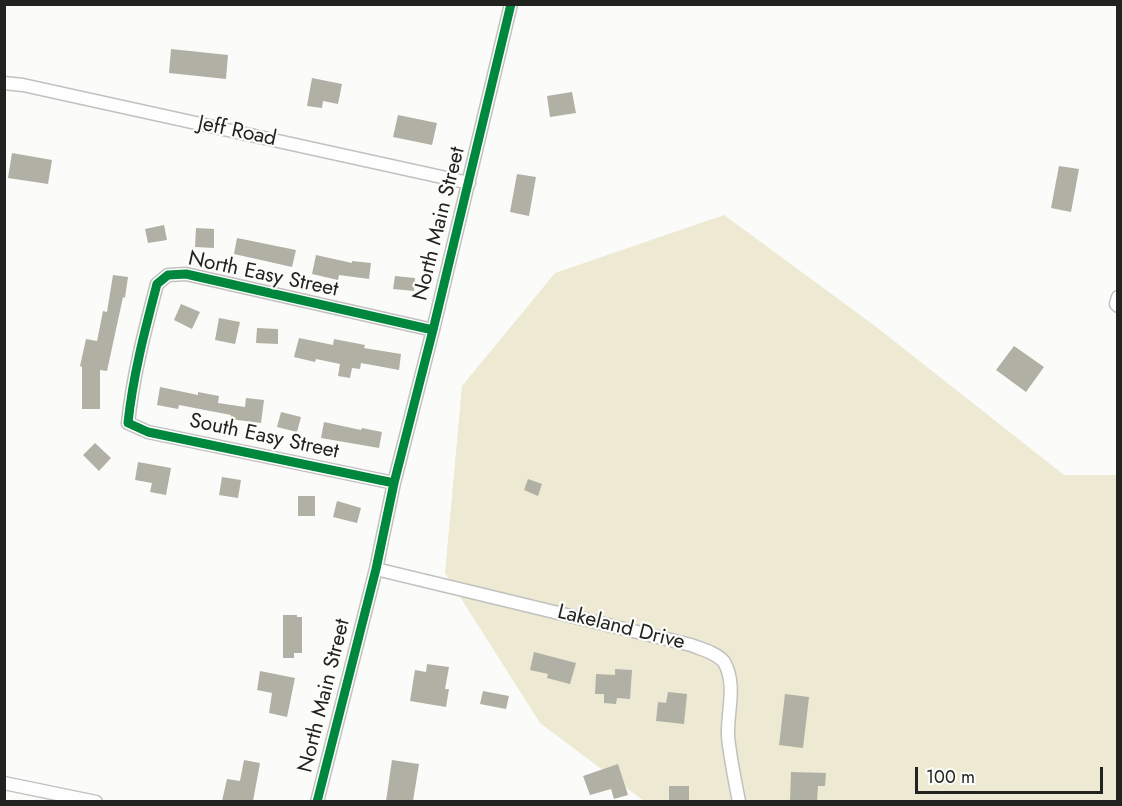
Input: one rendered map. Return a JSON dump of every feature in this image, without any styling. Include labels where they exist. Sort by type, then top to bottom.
[{"type":"street","name":"North Main Street","points":[[317,801],[376,569],[394,483],[511,4]]},
{"type":"street","name":"Jeff Road","points":[[4,82],[469,183]]},
{"type":"street","name":"North Easy Street","points":[[128,423],[130,394],[157,284],[168,275],[186,274],[433,330]]},
{"type":"street","points":[[1118,297],[1116,304],[1118,306]]},
{"type":"street","name":"South Easy Street","points":[[128,423],[148,432],[394,483]]},
{"type":"street","name":"Lakeland Drive","points":[[376,569],[709,651],[723,660],[730,678],[729,738],[739,801]]},
{"type":"street","points":[[4,783],[96,801]]},
{"type":"shaded area","points":[[724,215],[875,326],[1064,475],[1117,475],[1117,801],[644,801],[540,723],[445,573],[462,386],[555,273]]},
{"type":"building","points":[[171,49],[228,55],[226,79],[169,73]]},
{"type":"building","points":[[312,78],[342,84],[338,104],[323,101],[322,108],[307,106]]},
{"type":"building","points":[[572,92],[576,113],[550,117],[547,96]]},
{"type":"building","points":[[398,115],[437,123],[432,145],[393,137]]},
{"type":"building","points":[[12,153],[52,160],[48,184],[8,178]]},
{"type":"building","points":[[1059,166],[1079,169],[1071,212],[1051,208]]},
{"type":"building","points":[[517,174],[536,177],[529,216],[510,212]]},
{"type":"building","points":[[164,225],[167,240],[148,243],[145,229]]},
{"type":"building","points":[[196,228],[214,229],[214,248],[195,247]]},
{"type":"building","points":[[237,238],[296,250],[292,267],[234,254]]},
{"type":"building","points":[[316,255],[352,263],[352,261],[371,263],[369,279],[339,275],[338,280],[312,274]]},
{"type":"building","points":[[113,275],[128,277],[107,371],[100,370],[100,409],[82,409],[82,367],[80,366],[86,339],[97,341],[103,311],[107,312]]},
{"type":"building","points":[[395,276],[415,278],[414,291],[393,289]]},
{"type":"building","points":[[181,304],[200,312],[192,329],[174,320]]},
{"type":"building","points":[[219,318],[240,322],[235,344],[215,340]]},
{"type":"building","points":[[257,328],[278,329],[278,344],[256,343]]},
{"type":"building","points":[[299,338],[333,345],[334,339],[365,345],[364,348],[401,354],[399,370],[361,363],[360,369],[352,368],[350,378],[338,376],[340,364],[294,357]]},
{"type":"building","points":[[1014,346],[1044,367],[1026,392],[996,370]]},
{"type":"building","points":[[160,387],[198,395],[198,392],[219,396],[218,403],[245,407],[246,398],[264,400],[261,423],[230,419],[231,415],[179,405],[178,409],[157,405]]},
{"type":"building","points":[[281,412],[301,417],[297,432],[277,427]]},
{"type":"building","points":[[324,422],[382,432],[379,448],[321,438]]},
{"type":"building","points":[[95,443],[111,458],[99,471],[83,455]]},
{"type":"building","points":[[138,462],[171,468],[166,495],[150,492],[152,483],[135,480]]},
{"type":"building","points":[[222,477],[241,480],[238,498],[219,495]]},
{"type":"building","points":[[528,479],[542,484],[538,496],[524,490]]},
{"type":"building","points":[[298,496],[315,496],[315,516],[298,516]]},
{"type":"building","points":[[337,501],[361,508],[357,523],[333,517]]},
{"type":"building","points":[[283,615],[302,617],[302,653],[294,653],[294,658],[283,658]]},
{"type":"building","points":[[534,652],[576,663],[570,684],[547,678],[548,674],[530,670]]},
{"type":"building","points":[[427,664],[449,667],[445,689],[449,689],[446,707],[410,701],[415,670],[426,672]]},
{"type":"building","points":[[615,669],[632,670],[630,699],[617,698],[616,704],[604,703],[604,694],[595,694],[596,674],[615,675]]},
{"type":"building","points":[[260,671],[295,678],[287,717],[269,713],[272,693],[257,690]]},
{"type":"building","points":[[483,691],[509,696],[506,709],[480,704]]},
{"type":"building","points":[[668,692],[687,694],[684,724],[656,721],[658,702],[666,703]]},
{"type":"building","points":[[785,694],[809,697],[803,748],[779,745]]},
{"type":"building","points":[[244,760],[260,763],[253,801],[222,801],[227,779],[240,781]]},
{"type":"building","points":[[392,760],[419,764],[413,801],[386,801]]},
{"type":"building","points":[[618,764],[628,795],[614,799],[611,789],[590,795],[583,776]]},
{"type":"building","points":[[791,772],[826,773],[825,786],[818,786],[817,801],[790,801]]},
{"type":"building","points":[[669,786],[689,786],[689,801],[669,801]]},
{"type":"cycle path","points":[[317,802],[376,569],[394,483],[511,4]]},
{"type":"cycle path","points":[[394,483],[148,432],[128,423],[136,370],[148,318],[157,284],[168,275],[186,274],[433,330]]}]
